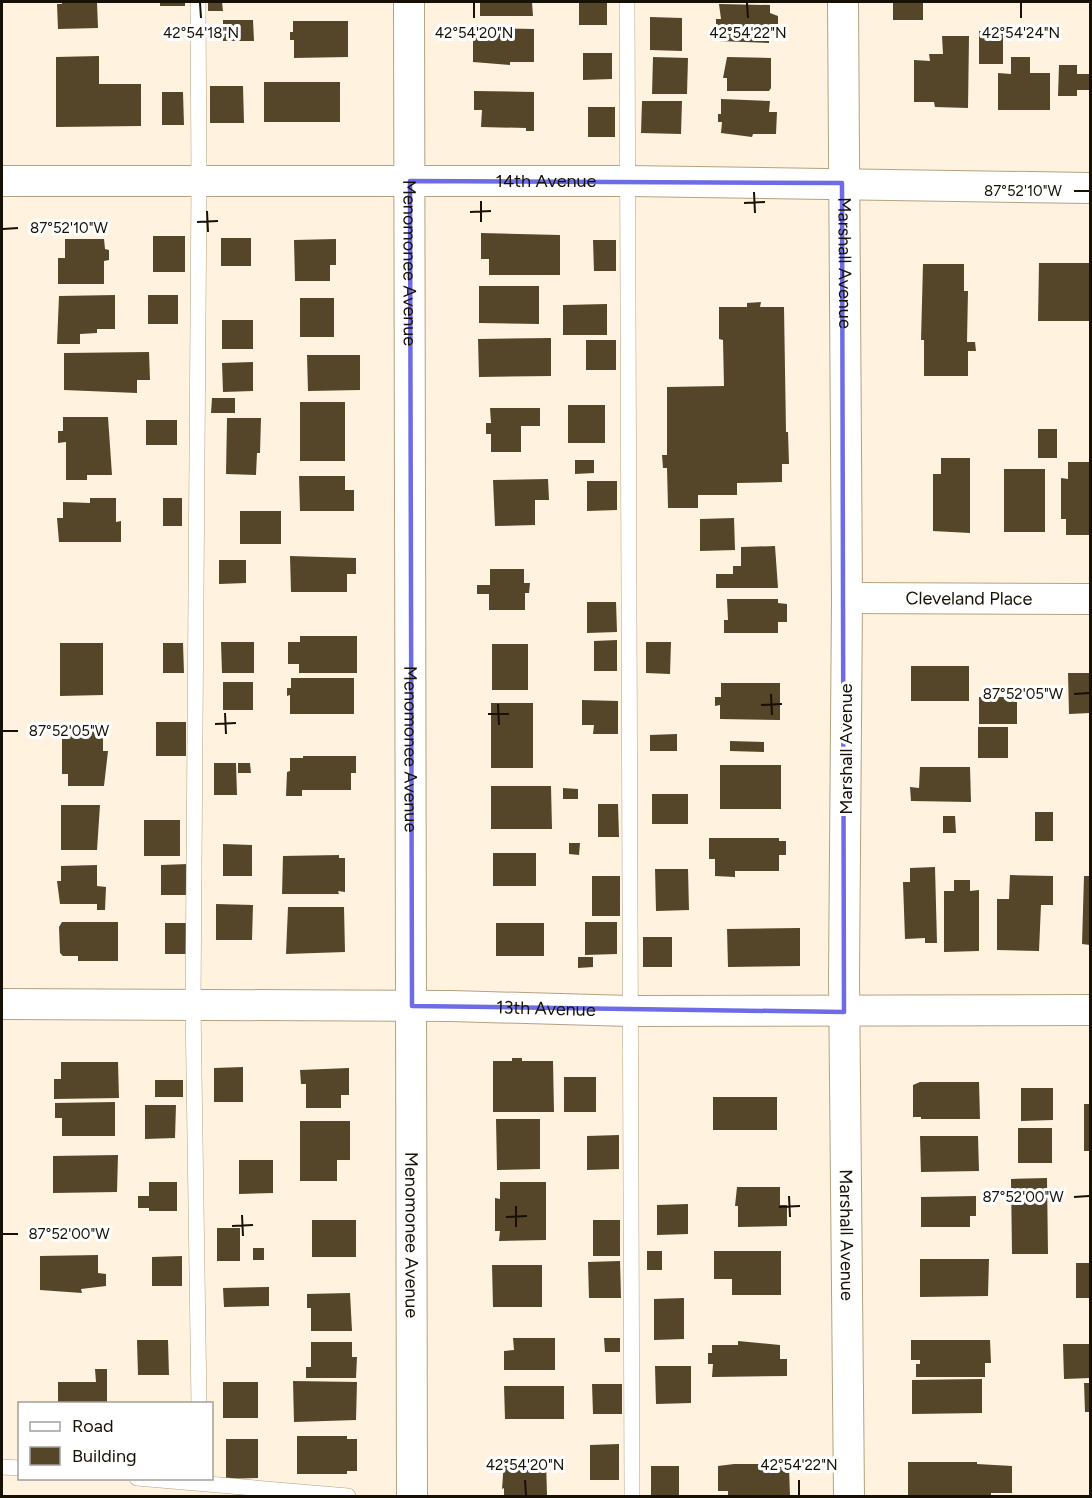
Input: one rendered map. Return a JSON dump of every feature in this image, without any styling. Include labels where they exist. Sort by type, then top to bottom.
[{"type":"street","name":"Menomonee Avenue","points":[[410,2],[411,1497]]},
{"type":"street","name":"Marshall Avenue","points":[[843,2],[842,183],[847,598],[844,1012],[849,1497]]},
{"type":"street","name":"14th Avenue","points":[[2,181],[200,183],[629,181],[1090,188]]},
{"type":"street","name":"Cleveland Place","points":[[847,598],[1090,599]]},
{"type":"street","name":"13th Avenue","points":[[2,1004],[412,1006],[630,1011],[1090,1010]]},
{"type":"lane","points":[[198,2],[200,183],[193,1005],[199,1402]]},
{"type":"lane","points":[[627,2],[632,1497]]},
{"type":"lane","points":[[2,1467],[18,1468]]},
{"type":"lane","points":[[168,1480],[200,1481],[348,1497]]},
{"type":"highlighted area","points":[[410,181],[842,183],[844,1012],[412,1006]]},
{"type":"building","points":[[62,2],[97,2],[98,28],[58,29],[57,4],[62,4]]},
{"type":"building","points":[[160,2],[185,2],[185,6],[160,6]]},
{"type":"building","points":[[208,2],[222,2],[223,11],[208,11]]},
{"type":"building","points":[[480,2],[532,2],[533,16],[480,16]]},
{"type":"building","points":[[579,2],[607,2],[607,25],[579,25]]},
{"type":"building","points":[[893,2],[923,2],[923,20],[893,20]]},
{"type":"building","points":[[719,4],[770,5],[770,13],[778,16],[778,27],[769,29],[769,43],[719,41],[721,28],[716,27],[716,19],[721,19]]},
{"type":"building","points":[[650,17],[682,18],[682,51],[650,50]]},
{"type":"building","points":[[223,20],[253,20],[254,41],[223,41]]},
{"type":"building","points":[[293,21],[348,21],[348,57],[294,58],[294,40],[290,40]]},
{"type":"building","points":[[473,28],[534,29],[534,62],[510,62],[510,65],[473,62]]},
{"type":"building","points":[[979,31],[1003,31],[1003,64],[979,64]]},
{"type":"building","points":[[942,36],[969,36],[968,108],[935,107],[934,102],[914,102],[914,60],[930,61],[929,54],[943,54]]},
{"type":"building","points":[[583,53],[612,53],[612,79],[583,80]]},
{"type":"building","points":[[99,56],[99,84],[141,84],[141,126],[56,127],[56,57]]},
{"type":"building","points":[[653,57],[688,58],[687,94],[652,94]]},
{"type":"building","points":[[727,57],[771,58],[771,88],[769,91],[727,91],[727,78],[723,78]]},
{"type":"building","points":[[1011,57],[1030,57],[1030,73],[1050,73],[1050,110],[998,110],[998,73],[1011,74]]},
{"type":"building","points":[[1059,65],[1077,65],[1077,74],[1090,74],[1090,90],[1077,90],[1077,96],[1058,96]]},
{"type":"building","points":[[264,82],[340,82],[340,122],[264,122]]},
{"type":"building","points":[[210,86],[243,86],[244,123],[210,123]]},
{"type":"building","points":[[474,91],[534,92],[534,131],[526,131],[526,128],[481,127],[482,110],[474,110]]},
{"type":"building","points":[[162,92],[183,92],[184,125],[162,125]]},
{"type":"building","points":[[721,99],[770,101],[769,112],[777,112],[776,134],[753,134],[752,137],[721,133],[722,122],[718,122],[718,114],[721,114]]},
{"type":"building","points":[[642,101],[682,101],[681,134],[641,133]]},
{"type":"building","points":[[588,107],[615,107],[615,137],[588,137]]},
{"type":"building","points":[[481,233],[560,235],[560,275],[489,275],[489,259],[481,259]]},
{"type":"building","points":[[153,236],[185,236],[185,272],[153,272]]},
{"type":"building","points":[[221,238],[251,238],[251,266],[221,266]]},
{"type":"building","points":[[65,239],[104,239],[105,249],[109,250],[109,260],[104,261],[104,284],[58,284],[58,258],[65,258]]},
{"type":"building","points":[[336,239],[336,265],[330,265],[330,281],[295,281],[294,240]]},
{"type":"building","points":[[593,240],[616,240],[616,271],[594,271]]},
{"type":"building","points":[[1039,263],[1090,263],[1090,321],[1038,321]]},
{"type":"building","points":[[923,264],[964,264],[964,291],[968,291],[967,342],[975,342],[976,351],[968,351],[968,376],[924,376],[924,340],[921,340]]},
{"type":"building","points":[[479,286],[539,286],[539,324],[479,323]]},
{"type":"building","points":[[115,295],[115,329],[97,329],[97,333],[80,334],[80,344],[57,344],[59,296]]},
{"type":"building","points":[[148,295],[178,295],[178,324],[148,324]]},
{"type":"building","points":[[300,298],[334,298],[334,337],[300,337]]},
{"type":"building","points":[[761,302],[760,307],[784,307],[786,432],[788,432],[789,464],[782,464],[782,482],[737,483],[737,495],[698,495],[698,508],[668,508],[667,468],[663,468],[662,455],[667,455],[667,387],[724,386],[723,340],[719,339],[719,307],[747,307],[747,303]]},
{"type":"building","points":[[607,304],[607,335],[563,335],[563,305]]},
{"type":"building","points":[[222,320],[253,320],[253,349],[222,349]]},
{"type":"building","points":[[551,338],[551,376],[479,377],[478,339]]},
{"type":"building","points":[[586,340],[616,340],[616,370],[586,370]]},
{"type":"building","points":[[149,352],[150,380],[137,380],[137,393],[64,390],[64,353]]},
{"type":"building","points":[[307,355],[360,355],[360,390],[308,391]]},
{"type":"building","points":[[253,362],[253,391],[223,392],[222,363]]},
{"type":"building","points":[[212,398],[235,398],[235,413],[211,413]]},
{"type":"building","points":[[300,402],[345,402],[345,461],[300,461]]},
{"type":"building","points":[[568,405],[605,405],[605,443],[568,443]]},
{"type":"building","points":[[490,408],[540,408],[540,426],[521,426],[521,452],[491,452],[491,434],[486,434],[486,423],[491,423]]},
{"type":"building","points":[[63,417],[108,417],[112,475],[87,475],[87,480],[66,480],[66,442],[58,443],[58,431],[63,431]]},
{"type":"building","points":[[227,418],[261,418],[260,453],[257,453],[256,475],[226,474]]},
{"type":"building","points":[[146,420],[177,420],[177,445],[146,445]]},
{"type":"building","points":[[1038,429],[1057,429],[1057,458],[1038,458]]},
{"type":"building","points":[[941,458],[970,458],[970,533],[933,531],[933,474],[941,474]]},
{"type":"building","points":[[575,460],[594,460],[594,473],[575,474]]},
{"type":"building","points":[[1068,462],[1090,462],[1090,535],[1066,535],[1066,519],[1061,519],[1061,478],[1068,479]]},
{"type":"building","points":[[1004,469],[1045,469],[1045,532],[1004,532]]},
{"type":"building","points":[[299,476],[345,476],[345,490],[354,490],[354,511],[300,511]]},
{"type":"building","points":[[548,479],[549,500],[535,500],[535,525],[495,526],[493,480]]},
{"type":"building","points":[[587,481],[617,481],[617,510],[587,511]]},
{"type":"building","points":[[90,498],[116,498],[116,522],[121,521],[121,542],[59,542],[57,518],[63,518],[63,502],[90,503]]},
{"type":"building","points":[[163,498],[182,498],[182,526],[163,526]]},
{"type":"building","points":[[240,511],[281,511],[281,544],[240,544]]},
{"type":"building","points":[[734,518],[735,550],[700,551],[700,519]]},
{"type":"building","points":[[775,546],[778,588],[716,588],[716,574],[733,574],[733,566],[741,566],[741,547]]},
{"type":"building","points":[[290,556],[356,558],[356,574],[347,574],[347,592],[291,592]]},
{"type":"building","points":[[219,560],[246,560],[246,583],[219,584]]},
{"type":"building","points":[[490,569],[524,569],[524,583],[530,583],[529,593],[525,593],[525,610],[489,610],[489,594],[477,594],[477,585],[490,585]]},
{"type":"building","points":[[727,599],[778,599],[778,603],[787,604],[787,622],[778,622],[778,633],[724,633],[724,620],[728,620]]},
{"type":"building","points":[[587,602],[616,602],[617,632],[587,633]]},
{"type":"building","points":[[300,636],[357,636],[357,673],[299,673],[299,664],[288,664],[288,642],[300,642]]},
{"type":"building","points":[[617,640],[617,671],[594,671],[594,641]]},
{"type":"building","points":[[221,642],[254,642],[254,673],[222,673]]},
{"type":"building","points":[[646,642],[671,642],[670,674],[646,673]]},
{"type":"building","points":[[60,643],[103,643],[103,695],[60,696]]},
{"type":"building","points":[[163,643],[183,643],[184,673],[163,673]]},
{"type":"building","points":[[492,644],[528,644],[528,690],[492,690]]},
{"type":"building","points":[[911,666],[969,666],[969,701],[911,701]]},
{"type":"building","points":[[1068,673],[1090,673],[1090,713],[1069,714]]},
{"type":"building","points":[[291,678],[354,678],[354,714],[290,714],[290,695],[287,696],[287,688],[291,688]]},
{"type":"building","points":[[223,682],[253,682],[253,710],[223,710]]},
{"type":"building","points":[[721,683],[780,683],[780,720],[720,719],[720,705],[715,706],[715,697],[721,697]]},
{"type":"building","points":[[979,697],[1017,697],[1017,724],[979,724]]},
{"type":"building","points":[[582,700],[618,701],[618,734],[593,734],[594,725],[582,725]]},
{"type":"building","points":[[491,703],[533,703],[533,768],[491,768]]},
{"type":"building","points":[[156,722],[186,722],[186,756],[156,756]]},
{"type":"building","points":[[62,723],[103,723],[103,751],[108,751],[104,786],[68,786],[68,774],[62,774]]},
{"type":"building","points":[[978,727],[1008,727],[1008,758],[978,758]]},
{"type":"building","points":[[677,734],[677,751],[650,751],[650,735]]},
{"type":"building","points":[[730,741],[764,742],[764,752],[730,751]]},
{"type":"building","points":[[303,756],[356,756],[356,773],[351,773],[351,790],[302,790],[302,796],[286,796],[290,758],[303,758]]},
{"type":"building","points":[[214,763],[236,763],[237,795],[214,795]]},
{"type":"building","points":[[238,763],[250,763],[251,773],[238,773]]},
{"type":"building","points":[[720,765],[781,765],[781,809],[720,809]]},
{"type":"building","points":[[920,767],[970,767],[971,802],[911,801],[910,787],[919,788]]},
{"type":"building","points":[[491,786],[551,786],[552,829],[491,829]]},
{"type":"building","points":[[563,788],[578,789],[578,799],[563,799]]},
{"type":"building","points":[[652,794],[688,794],[688,824],[652,824]]},
{"type":"building","points":[[598,804],[618,804],[619,837],[598,837]]},
{"type":"building","points":[[61,805],[100,805],[97,850],[61,850]]},
{"type":"building","points":[[1035,812],[1053,812],[1053,841],[1035,841]]},
{"type":"building","points":[[943,816],[955,816],[956,833],[943,833]]},
{"type":"building","points":[[144,820],[180,820],[180,856],[144,856]]},
{"type":"building","points":[[709,838],[779,838],[779,841],[786,841],[786,855],[779,855],[779,871],[735,871],[735,877],[715,876],[715,859],[709,859]]},
{"type":"building","points":[[569,843],[580,843],[579,855],[569,854]]},
{"type":"building","points":[[223,844],[252,845],[252,876],[223,876]]},
{"type":"building","points":[[493,853],[536,853],[536,886],[493,886]]},
{"type":"building","points":[[339,855],[339,858],[345,858],[345,892],[338,891],[339,894],[282,894],[283,856]]},
{"type":"building","points":[[188,864],[188,895],[161,895],[161,865]]},
{"type":"building","points":[[97,865],[97,886],[106,887],[105,910],[97,910],[97,904],[60,904],[57,881],[61,881],[61,866]]},
{"type":"building","points":[[935,867],[937,943],[925,943],[925,938],[905,939],[903,882],[910,882],[910,868]]},
{"type":"building","points":[[655,869],[688,869],[689,910],[656,911]]},
{"type":"building","points":[[1010,875],[1053,876],[1053,905],[1041,905],[1039,951],[997,950],[997,899],[1009,899]]},
{"type":"building","points":[[592,876],[620,876],[620,916],[592,916]]},
{"type":"building","points":[[1084,876],[1090,876],[1090,945],[1082,944]]},
{"type":"building","points":[[954,880],[970,880],[970,891],[979,890],[979,951],[944,952],[944,891],[954,891]]},
{"type":"building","points":[[216,904],[253,905],[252,940],[216,940]]},
{"type":"building","points":[[288,907],[344,907],[345,952],[286,954]]},
{"type":"building","points":[[62,922],[118,922],[118,961],[78,961],[78,956],[63,956],[60,953],[59,927]]},
{"type":"building","points":[[585,922],[617,922],[617,954],[585,955]]},
{"type":"building","points":[[165,923],[189,923],[189,954],[165,954]]},
{"type":"building","points":[[496,923],[544,923],[544,956],[496,956]]},
{"type":"building","points":[[800,928],[800,966],[728,967],[727,929]]},
{"type":"building","points":[[643,937],[672,937],[672,967],[643,967]]},
{"type":"building","points":[[578,957],[593,957],[593,967],[578,968]]},
{"type":"building","points":[[512,1058],[522,1058],[522,1061],[553,1061],[554,1112],[493,1112],[493,1061],[512,1061]]},
{"type":"building","points":[[61,1062],[118,1062],[119,1098],[54,1099],[54,1079],[61,1079]]},
{"type":"building","points":[[243,1067],[243,1102],[214,1102],[214,1068]]},
{"type":"building","points":[[349,1068],[349,1095],[341,1095],[341,1108],[306,1108],[306,1084],[301,1084],[300,1070]]},
{"type":"building","points":[[564,1077],[596,1077],[596,1112],[564,1112]]},
{"type":"building","points":[[155,1080],[183,1080],[183,1097],[155,1097]]},
{"type":"building","points":[[920,1082],[979,1082],[980,1119],[913,1117],[913,1085]]},
{"type":"building","points":[[1021,1088],[1053,1088],[1053,1120],[1021,1121]]},
{"type":"building","points":[[713,1097],[777,1097],[777,1130],[713,1130]]},
{"type":"building","points":[[115,1102],[115,1136],[62,1136],[62,1118],[55,1118],[55,1103]]},
{"type":"building","points":[[1084,1104],[1090,1104],[1090,1151],[1084,1151]]},
{"type":"building","points":[[145,1105],[176,1105],[175,1138],[145,1139]]},
{"type":"building","points":[[496,1119],[540,1119],[540,1169],[497,1170]]},
{"type":"building","points":[[300,1121],[350,1121],[350,1160],[337,1160],[337,1181],[300,1181]]},
{"type":"building","points":[[1018,1128],[1052,1128],[1052,1163],[1018,1163]]},
{"type":"building","points":[[619,1135],[619,1169],[587,1170],[587,1136]]},
{"type":"building","points":[[920,1136],[978,1136],[979,1171],[921,1172]]},
{"type":"building","points":[[118,1155],[117,1192],[53,1193],[53,1156]]},
{"type":"building","points":[[239,1160],[273,1160],[273,1193],[239,1194]]},
{"type":"building","points":[[1047,1178],[1048,1254],[1012,1254],[1011,1179]]},
{"type":"building","points":[[149,1182],[177,1182],[177,1211],[149,1211],[149,1208],[138,1208],[138,1196],[149,1196]]},
{"type":"building","points":[[500,1182],[546,1182],[546,1240],[499,1241],[500,1231],[495,1231],[495,1198],[500,1199]]},
{"type":"building","points":[[737,1187],[780,1187],[780,1205],[787,1205],[787,1226],[738,1227],[738,1206],[735,1206]]},
{"type":"building","points":[[976,1196],[976,1216],[970,1216],[970,1227],[921,1227],[921,1197]]},
{"type":"building","points":[[688,1204],[688,1234],[657,1235],[657,1205]]},
{"type":"building","points":[[312,1220],[356,1220],[356,1257],[312,1257]]},
{"type":"building","points":[[593,1220],[620,1220],[620,1256],[593,1256]]},
{"type":"building","points":[[217,1228],[240,1228],[240,1261],[217,1261]]},
{"type":"building","points":[[253,1248],[264,1248],[264,1260],[253,1260]]},
{"type":"building","points":[[647,1251],[662,1251],[662,1270],[647,1270]]},
{"type":"building","points":[[714,1251],[781,1251],[781,1295],[732,1295],[732,1279],[714,1279]]},
{"type":"building","points":[[98,1255],[98,1273],[106,1274],[106,1286],[81,1289],[82,1293],[40,1290],[40,1256]]},
{"type":"building","points":[[182,1256],[182,1286],[152,1286],[152,1257]]},
{"type":"building","points":[[920,1259],[989,1259],[988,1296],[920,1297]]},
{"type":"building","points":[[620,1261],[621,1298],[589,1298],[588,1262]]},
{"type":"building","points":[[1076,1263],[1090,1263],[1090,1298],[1076,1298]]},
{"type":"building","points":[[492,1265],[542,1265],[542,1307],[493,1307]]},
{"type":"building","points":[[269,1287],[269,1306],[224,1307],[223,1288]]},
{"type":"building","points":[[350,1293],[352,1331],[311,1331],[311,1308],[307,1308],[307,1294]]},
{"type":"building","points":[[684,1298],[684,1339],[654,1340],[654,1299]]},
{"type":"building","points":[[513,1338],[555,1338],[555,1370],[504,1370],[504,1351],[514,1350]]},
{"type":"building","points":[[604,1338],[620,1338],[620,1352],[605,1352]]},
{"type":"building","points":[[137,1340],[168,1340],[169,1375],[138,1375]]},
{"type":"building","points":[[911,1340],[990,1340],[991,1363],[985,1363],[985,1377],[916,1377],[916,1364],[920,1364],[920,1360],[911,1360]]},
{"type":"building","points":[[738,1341],[780,1345],[780,1359],[787,1359],[787,1376],[712,1377],[713,1364],[708,1364],[708,1353],[712,1353],[712,1345],[738,1345]]},
{"type":"building","points":[[311,1342],[352,1342],[352,1357],[357,1357],[356,1378],[306,1378],[306,1367],[311,1367]]},
{"type":"building","points":[[1063,1344],[1090,1344],[1090,1378],[1064,1379]]},
{"type":"building","points":[[655,1366],[691,1366],[691,1403],[656,1404]]},
{"type":"building","points":[[95,1369],[107,1369],[107,1402],[58,1402],[58,1382],[96,1382]]},
{"type":"building","points":[[982,1379],[982,1413],[912,1414],[912,1380]]},
{"type":"building","points":[[293,1381],[357,1382],[356,1420],[294,1422]]},
{"type":"building","points":[[223,1382],[258,1382],[258,1418],[223,1418]]},
{"type":"building","points":[[1084,1383],[1090,1383],[1090,1412],[1085,1412]]},
{"type":"building","points":[[592,1384],[622,1384],[622,1414],[593,1414]]},
{"type":"building","points":[[504,1386],[564,1386],[564,1419],[505,1419]]},
{"type":"building","points":[[297,1436],[347,1436],[347,1439],[357,1439],[357,1471],[347,1471],[347,1474],[297,1474]]},
{"type":"building","points":[[226,1439],[258,1439],[258,1478],[226,1479]]},
{"type":"building","points":[[619,1444],[619,1480],[590,1480],[590,1445]]},
{"type":"building","points":[[504,1461],[546,1461],[547,1495],[504,1495],[504,1488],[502,1489]]},
{"type":"building","points":[[908,1462],[977,1462],[977,1464],[1012,1466],[1012,1493],[991,1493],[991,1496],[908,1496]]},
{"type":"building","points":[[779,1464],[778,1467],[789,1467],[790,1496],[728,1496],[728,1491],[718,1491],[718,1466]]},
{"type":"building","points":[[651,1466],[679,1466],[679,1496],[651,1496]]}]
